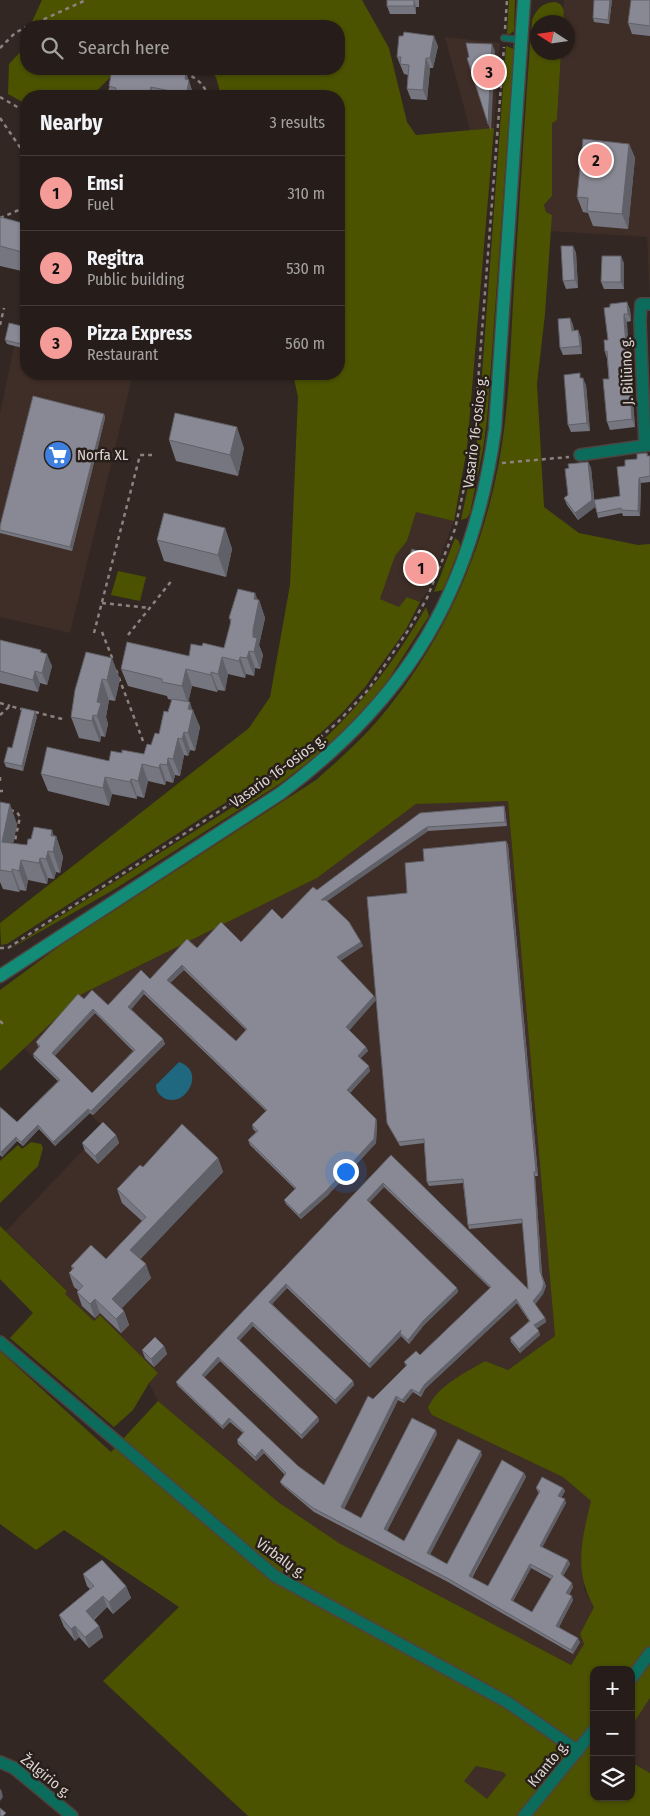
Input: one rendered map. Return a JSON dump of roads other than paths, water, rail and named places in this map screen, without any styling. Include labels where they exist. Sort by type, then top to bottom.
[{"type":"main road","name":"Vasario 16-osios g.","points":[[0,976],[281,793],[310,771],[335,750],[382,702],[430,631],[466,553],[490,464],[496,420],[524,0]]},
{"type":"street","name":"J. Biliūno g.","points":[[648,445],[641,304],[650,304]]},
{"type":"street","points":[[580,455],[648,445]]},
{"type":"street","name":"Virbalų g.","points":[[0,1342],[275,1576],[507,1702],[578,1751]]},
{"type":"street","points":[[635,1674],[650,1653]]},
{"type":"street","name":"Kranto g.","points":[[524,1816],[590,1735]]},
{"type":"street","name":"Žalgirio g.","points":[[0,1762],[14,1768],[72,1816]]},
{"type":"lane","points":[[504,38],[522,40]]},
{"type":"water","points":[[179,1062],[187,1067],[191,1073],[190,1088],[179,1098],[172,1100],[164,1098],[158,1093],[156,1085]]},
{"type":"place","name":"Pizza Express","points":[[489,72]]},
{"type":"place","name":"Regitra","points":[[596,160]]},
{"type":"place","name":"Norfa XL","points":[[58,455]]},
{"type":"place","name":"Emsi","points":[[421,568]]}]
